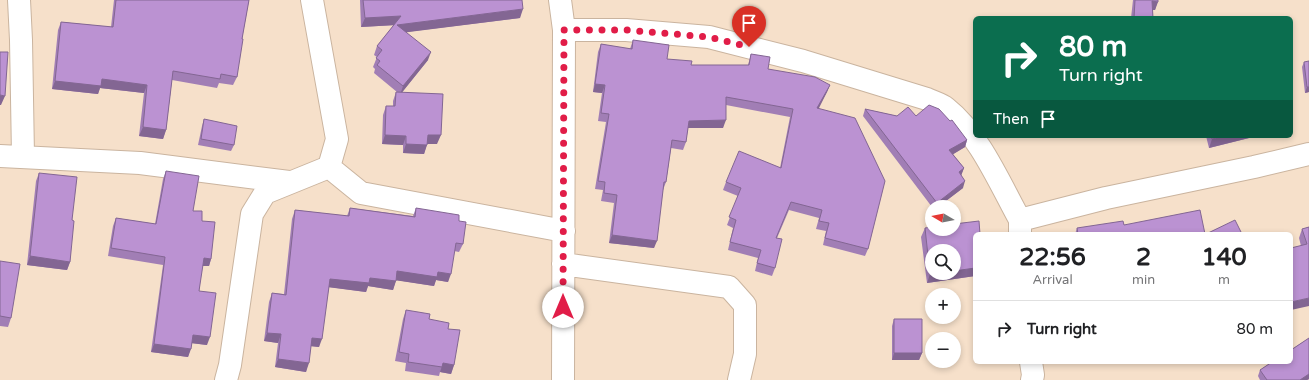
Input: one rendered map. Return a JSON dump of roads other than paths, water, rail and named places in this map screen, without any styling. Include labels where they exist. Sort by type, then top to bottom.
[{"type":"street","points":[[19,0],[23,156]]},
{"type":"street","points":[[312,0],[337,139],[330,167]]},
{"type":"street","points":[[560,0],[564,30],[563,380]]},
{"type":"street","points":[[564,30],[626,30],[709,37],[803,61],[927,99],[945,107],[963,124],[973,138]]},
{"type":"street","points":[[973,138],[979,146],[1020,227],[1106,198],[1309,154]]},
{"type":"street","points":[[0,156],[140,163],[291,182]]},
{"type":"street","points":[[226,380],[230,364],[252,214],[265,193],[330,167]]},
{"type":"street","points":[[330,167],[361,193],[564,231]]},
{"type":"street","points":[[563,264],[729,287],[745,305],[745,354],[739,380]]},
{"type":"street","points":[[1032,364],[1032,380]]}]
